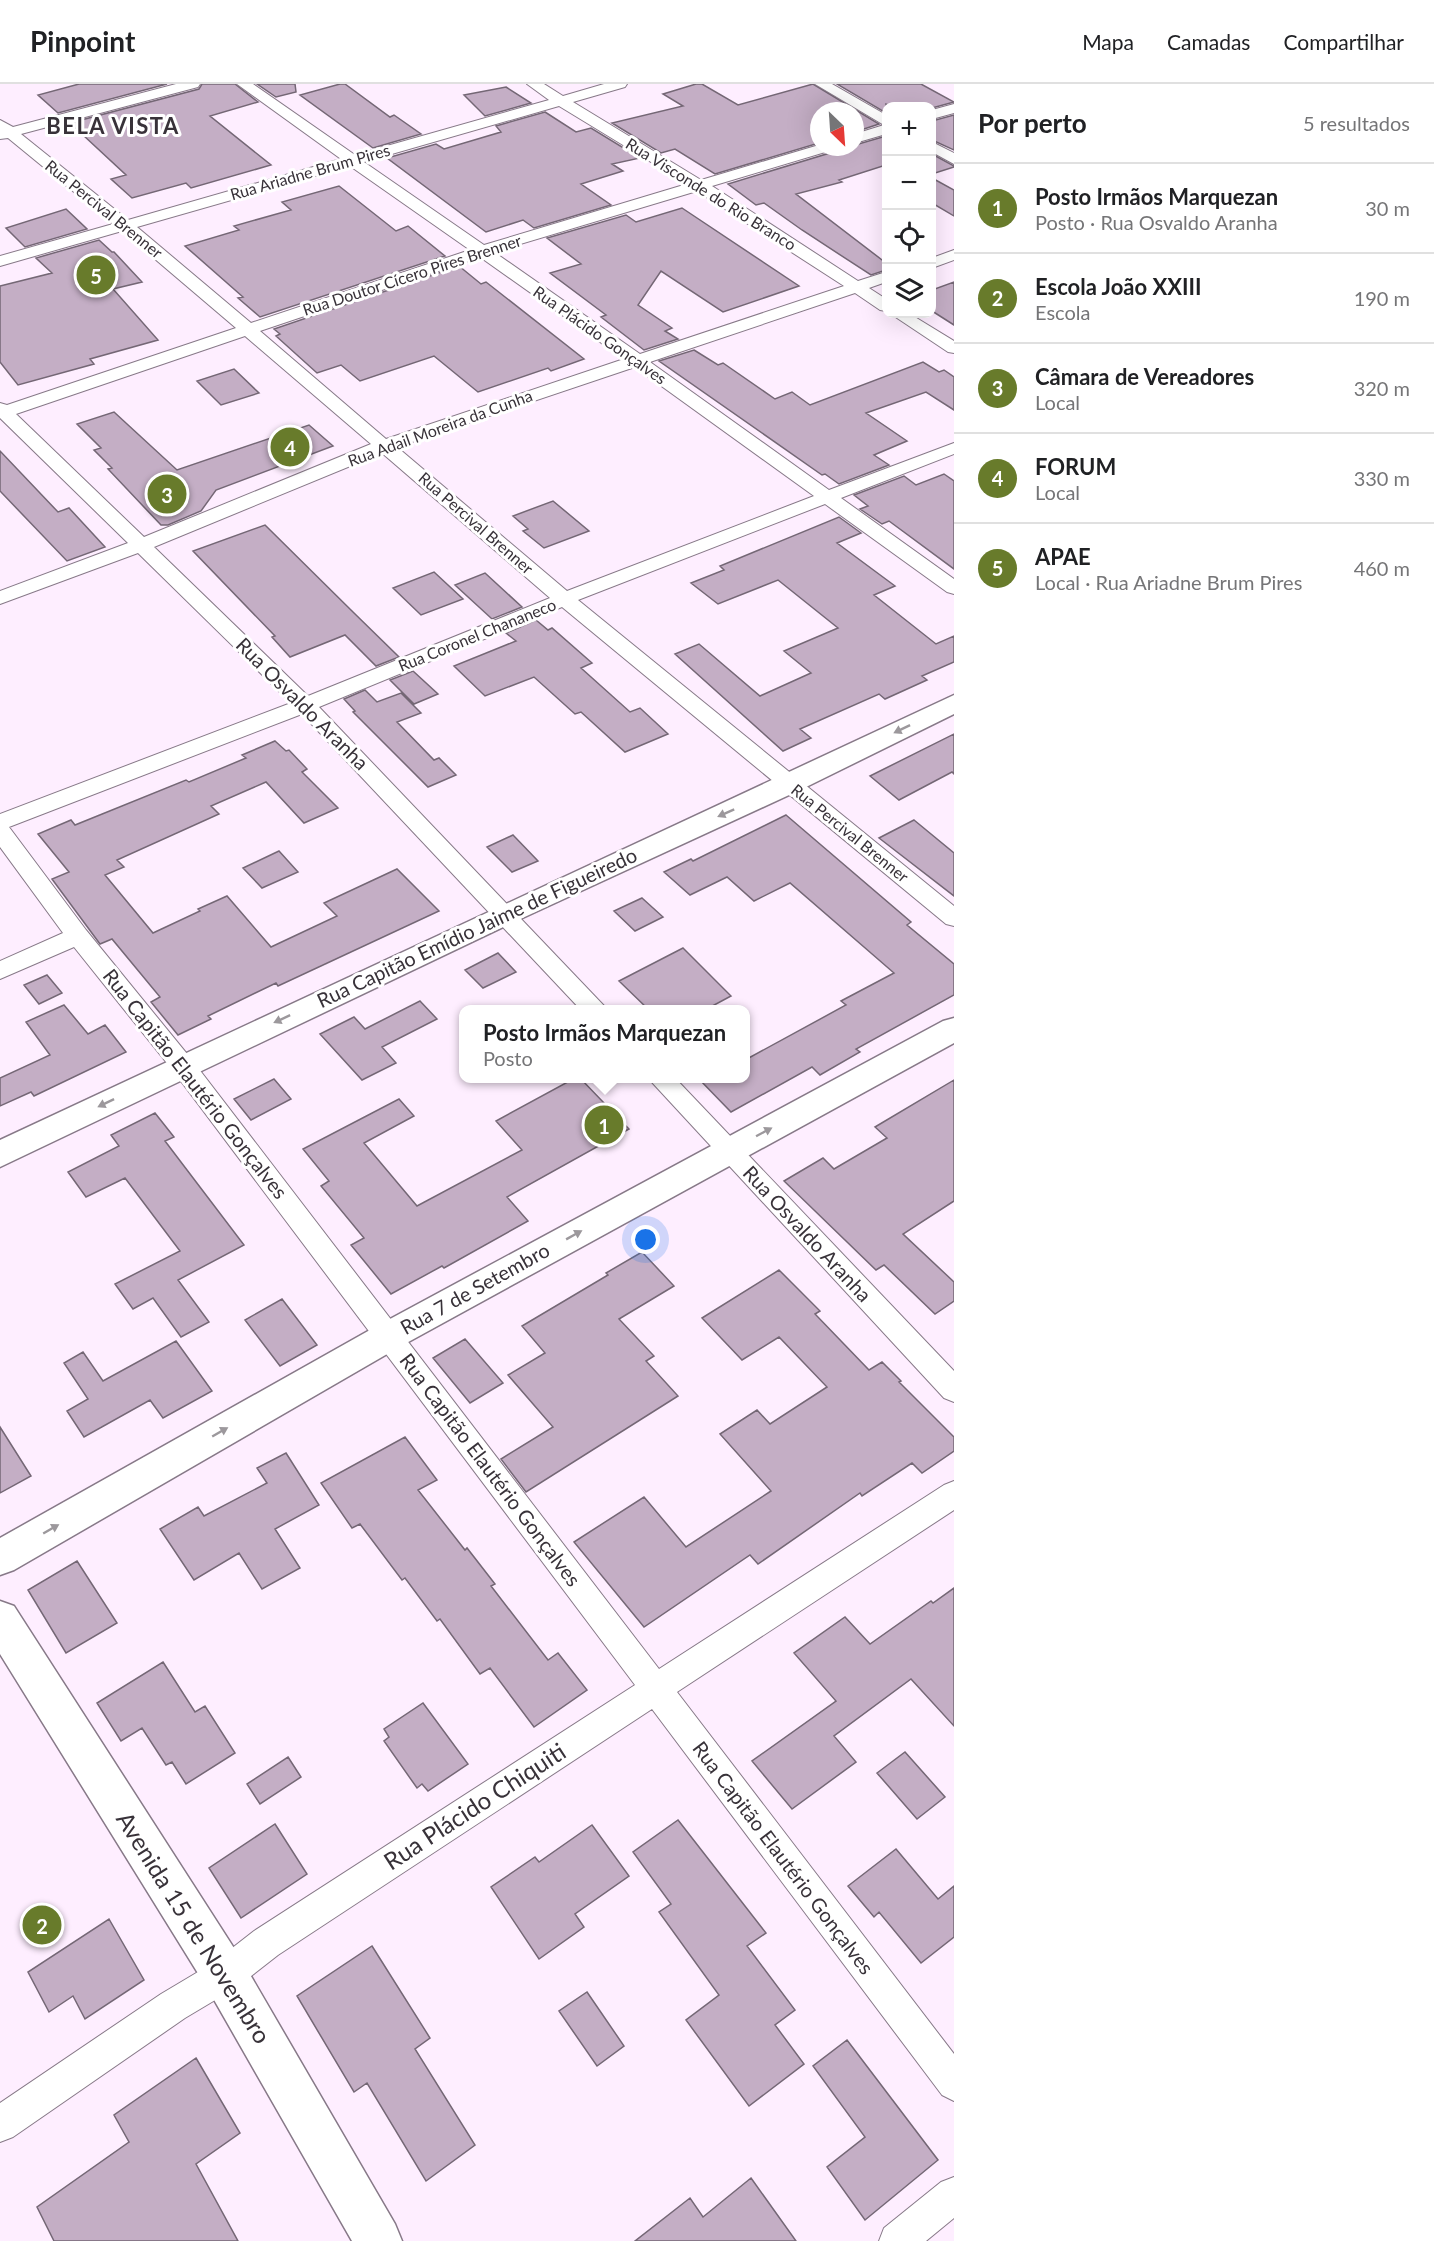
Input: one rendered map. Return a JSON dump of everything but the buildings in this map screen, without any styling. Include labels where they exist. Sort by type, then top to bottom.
[{"type":"main road","name":"Rua Capitão Emídio Jaime de Figueiredo","points":[[0,1154],[506,914],[790,784],[954,703]]},
{"type":"main road","name":"Rua 7 de Setembro","points":[[0,1558],[389,1336],[954,1029]]},
{"type":"main road","name":"Avenida 15 de Novembro","points":[[0,1619],[225,1975],[378,2241]]},
{"type":"street","points":[[3,131],[193,84]]},
{"type":"street","name":"Rua Plácido Gonçalves","points":[[244,84],[637,360],[954,588]]},
{"type":"street","name":"Rua Visconde do Rio Branco","points":[[534,84],[699,185],[882,303]]},
{"type":"street","name":"Rua Ariadne Brum Pires","points":[[0,261],[620,84]]},
{"type":"street","points":[[822,84],[882,119]]},
{"type":"street","points":[[936,114],[954,108]]},
{"type":"street","points":[[864,136],[882,130]]},
{"type":"street","name":"Rua Percival Brenner","points":[[3,131],[126,225],[564,599],[954,918]]},
{"type":"street","points":[[936,148],[954,159]]},
{"type":"street","name":"Rua Doutor Cícero Pires Brenner","points":[[2,411],[483,251],[810,152]]},
{"type":"street","points":[[936,261],[954,255]]},
{"type":"street","name":"Rua Adail Moreira da Cunha","points":[[0,598],[142,544],[385,445],[882,278]]},
{"type":"street","points":[[905,318],[954,348]]},
{"type":"street","name":"Rua Osvaldo Aranha","points":[[2,411],[142,544],[305,705],[591,1005]]},
{"type":"street","name":"Rua Coronel Chananeco","points":[[0,822],[305,705],[564,599],[954,448]]},
{"type":"street","name":"Rua Capitão Elautério Gonçalves","points":[[0,831],[78,936],[183,1066],[389,1336],[954,2084]]},
{"type":"street","points":[[0,971],[78,936]]},
{"type":"street","name":"Rua Osvaldo Aranha","points":[[665,1083],[954,1390]]},
{"type":"street","name":"Rua Plácido Chiquiti","points":[[0,2124],[173,2006],[225,1975],[266,1943],[954,1494]]},
{"type":"street","points":[[897,2241],[954,2195]]},
{"type":"place","name":"APAE","points":[[96,275]]},
{"type":"place","name":"FORUM","points":[[290,447]]},
{"type":"place","name":"Câmara de Vereadores","points":[[167,494]]},
{"type":"place","name":"Posto Irmãos Marquezan","points":[[604,1125]]},
{"type":"place","name":"Escola João XXIII","points":[[42,1925]]},
{"type":"district","name":"BELA VISTA","points":[[113,126]]}]
